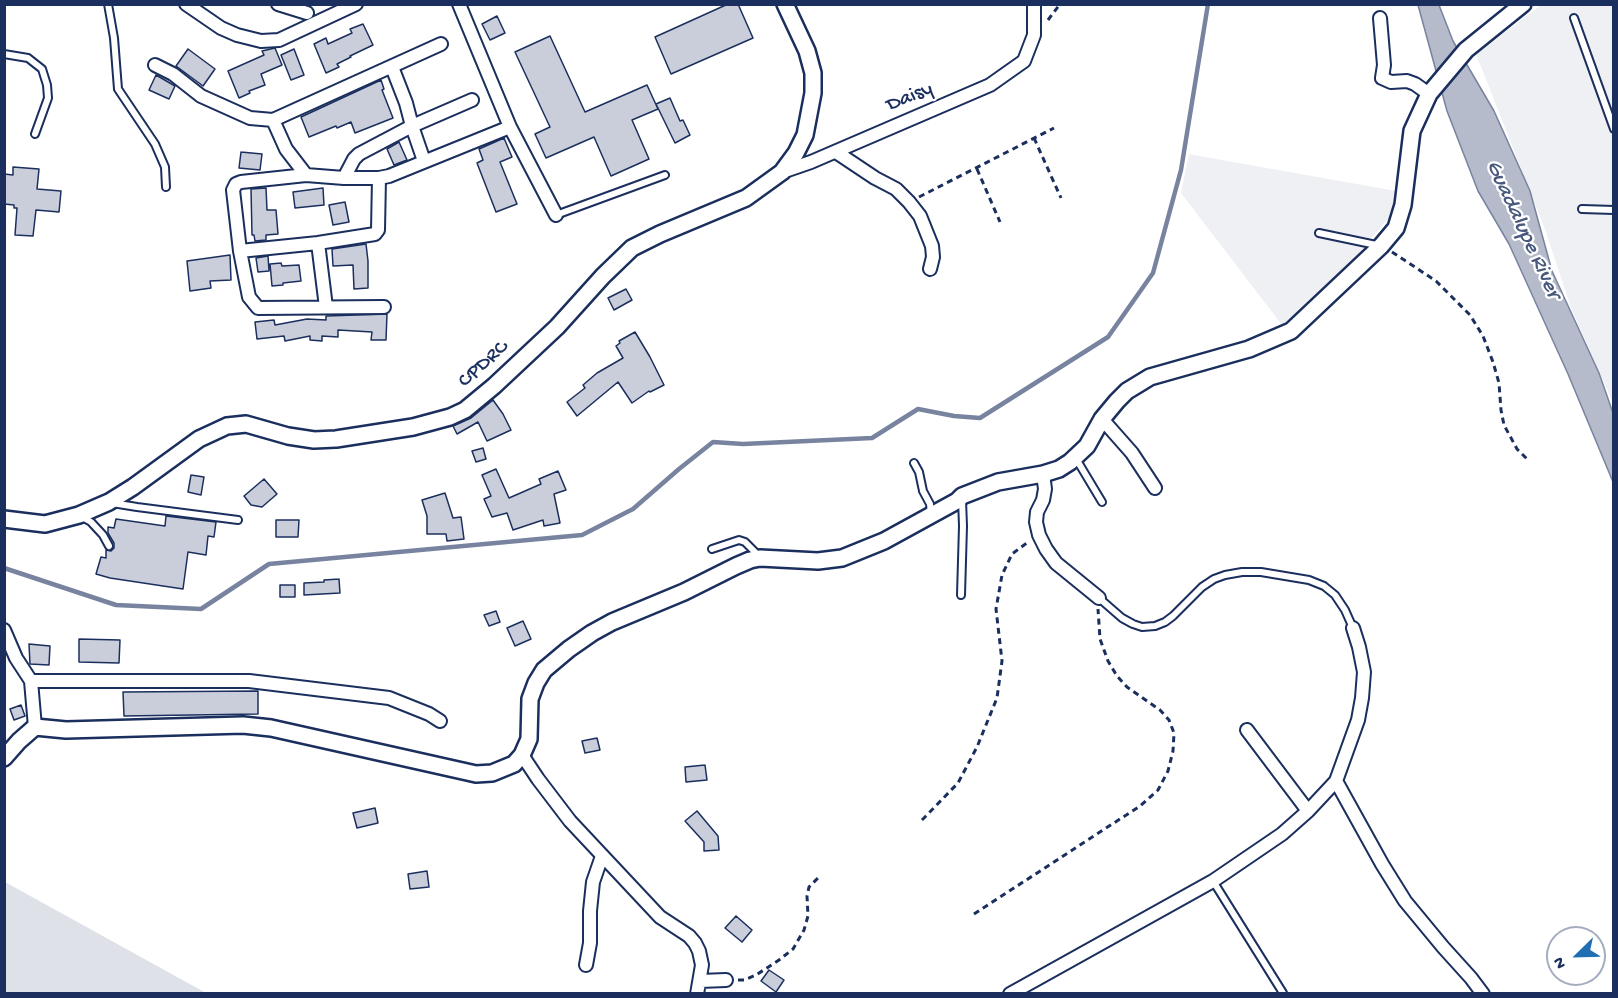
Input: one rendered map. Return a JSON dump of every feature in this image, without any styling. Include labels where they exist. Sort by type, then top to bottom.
[{"type":"street","points":[[186,4],[221,28],[261,41],[279,40],[356,4]]},
{"type":"street","points":[[278,4],[305,9],[313,26]]},
{"type":"street","points":[[459,4],[510,127],[556,215]]},
{"type":"street","name":"CPDRC","points":[[4,519],[45,524],[79,515],[109,502],[199,439],[227,426],[246,424],[314,441],[413,427],[450,417],[465,410],[557,327],[632,248],[746,198],[782,172],[796,153],[805,135],[813,93],[813,73],[807,51],[786,4]]},
{"type":"street","name":"Daisy","points":[[782,172],[836,152],[990,85],[1024,61],[1034,34],[1034,4]]},
{"type":"street","points":[[4,758],[35,728],[66,730],[243,725],[271,728],[476,774],[502,770],[514,764],[522,755],[530,739],[530,699],[544,670],[592,633],[612,622],[700,585],[736,566],[760,558],[818,561],[842,558],[884,541],[962,496],[998,482],[1059,469],[1087,446],[1102,419],[1117,401],[1127,391],[1150,377],[1249,349],[1291,330],[1381,246],[1396,228],[1403,205],[1412,130],[1432,90],[1466,50],[1523,4]]},
{"type":"street","points":[[1380,18],[1384,65],[1382,78],[1391,82],[1407,81],[1432,90]]},
{"type":"street","points":[[154,65],[173,74],[201,96],[250,118],[273,120],[441,44]]},
{"type":"street","points":[[392,67],[424,161]]},
{"type":"street","points":[[344,178],[359,154],[412,126],[472,100]]},
{"type":"street","points":[[273,120],[286,149],[306,175]]},
{"type":"street","points":[[384,307],[258,308],[249,297],[240,251],[233,190],[236,183],[306,175],[344,178],[389,176],[510,127]]},
{"type":"street","points":[[836,152],[896,189],[909,201],[920,216],[932,246],[933,257],[930,269]]},
{"type":"street","points":[[240,251],[318,243],[375,234],[378,230],[379,178]]},
{"type":"street","points":[[318,243],[326,307]]},
{"type":"street","points":[[1102,419],[1132,453],[1155,488]]},
{"type":"street","points":[[1043,474],[1045,489],[1036,522],[1039,535],[1051,558],[1099,598]]},
{"type":"street","points":[[1010,993],[1214,881],[1282,834],[1308,812],[1336,781],[1358,720],[1364,672],[1353,628]]},
{"type":"street","points":[[4,630],[16,658],[30,681],[35,728]]},
{"type":"street","points":[[30,681],[249,681],[389,698],[429,714],[440,721]]},
{"type":"street","points":[[1247,730],[1308,812]]},
{"type":"street","points":[[522,755],[570,821],[602,856],[660,917],[689,936],[695,943],[702,965],[697,993]]},
{"type":"street","points":[[1336,781],[1405,901],[1483,993]]},
{"type":"street","points":[[586,965],[590,943],[593,882],[602,856]]},
{"type":"street","points":[[700,981],[726,980]]},
{"type":"lane","points":[[108,4],[114,38],[118,89],[155,144],[165,167],[166,187]]},
{"type":"lane","points":[[1574,18],[1614,129]]},
{"type":"lane","points":[[4,54],[28,58],[42,69],[48,98],[35,134]]},
{"type":"lane","points":[[556,215],[665,175]]},
{"type":"lane","points":[[1582,208],[1614,210]]},
{"type":"lane","points":[[1319,233],[1381,246]]},
{"type":"lane","points":[[1075,457],[1102,501]]},
{"type":"lane","points":[[914,463],[930,504],[931,515]]},
{"type":"lane","points":[[961,595],[962,496]]},
{"type":"lane","points":[[109,502],[238,520]]},
{"type":"lane","points":[[79,515],[91,522],[109,546]]},
{"type":"lane","points":[[712,549],[739,540],[745,542],[760,558]]},
{"type":"lane","points":[[1099,598],[1122,618],[1133,624],[1155,627],[1173,616],[1202,587],[1214,579],[1242,572],[1261,572],[1309,580],[1324,586],[1335,595],[1353,628]]},
{"type":"lane","points":[[1214,881],[1283,993]]},
{"type":"path","points":[[909,201],[1054,128]]},
{"type":"path","points":[[1034,138],[1061,198]]},
{"type":"path","points":[[977,168],[1000,222]]},
{"type":"path","points":[[1381,246],[1418,267],[1436,281],[1470,315],[1483,336],[1493,362],[1499,383],[1504,425],[1517,449],[1527,459]]},
{"type":"path","points":[[922,820],[958,783],[977,747],[997,698],[1002,661],[996,609],[1002,575],[1012,554],[1039,535]]},
{"type":"path","points":[[974,914],[1140,806],[1158,790],[1168,771],[1174,733],[1169,720],[1160,710],[1127,687],[1108,661],[1100,639],[1099,598]]},
{"type":"path","points":[[726,980],[744,980],[756,975],[793,949],[804,930],[808,916],[809,887],[819,876]]},
{"type":"shaded area","points":[[1541,5],[1613,5],[1613,403],[1571,308],[1546,232],[1476,54]]},
{"type":"shaded area","points":[[1189,154],[1396,191],[1389,218],[1365,245],[1359,260],[1282,325],[1181,193]]},
{"type":"shaded area","points":[[5,882],[206,993],[5,993]]},
{"type":"water","name":"Guadalupe River","points":[[1418,5],[1439,5],[1453,41],[1494,111],[1530,191],[1552,271],[1599,373],[1613,413],[1613,482],[1568,374],[1509,244],[1478,191],[1447,111]]},
{"type":"building","points":[[728,4],[738,4],[753,38],[671,74],[655,37]]},
{"type":"building","points":[[497,16],[505,33],[490,40],[482,24]]},
{"type":"building","points":[[363,24],[373,45],[350,56],[337,64],[339,67],[326,73],[314,44],[326,38],[328,44],[352,33],[350,29]]},
{"type":"building","points":[[550,36],[585,112],[647,85],[658,109],[632,120],[649,159],[611,176],[594,137],[546,158],[535,134],[550,127],[515,52]]},
{"type":"building","points":[[275,48],[282,65],[261,74],[265,85],[239,98],[228,71],[264,55],[262,51]]},
{"type":"building","points":[[188,49],[215,69],[203,86],[176,66]]},
{"type":"building","points":[[294,49],[304,75],[291,80],[281,55]]},
{"type":"building","points":[[156,75],[175,86],[169,99],[149,90]]},
{"type":"building","points":[[381,80],[384,89],[382,90],[393,118],[355,133],[351,122],[309,137],[301,117]]},
{"type":"building","points":[[670,98],[680,121],[683,120],[690,135],[675,143],[656,104]]},
{"type":"building","points":[[504,138],[512,157],[500,162],[517,204],[496,212],[477,163],[483,160],[479,149]]},
{"type":"building","points":[[399,142],[407,160],[394,165],[387,149]]},
{"type":"building","points":[[241,152],[262,154],[260,170],[239,168]]},
{"type":"building","points":[[13,167],[39,169],[37,189],[61,191],[59,212],[36,210],[33,236],[15,235],[17,208],[14,208],[14,205],[4,204],[4,174],[13,175]]},
{"type":"building","points":[[266,188],[267,210],[276,210],[278,234],[266,235],[266,240],[255,241],[252,235],[251,189]]},
{"type":"building","points":[[323,188],[324,205],[295,208],[293,192]]},
{"type":"building","points":[[345,202],[349,222],[333,225],[329,205]]},
{"type":"building","points":[[366,244],[368,288],[354,289],[353,265],[333,266],[332,249]]},
{"type":"building","points":[[230,255],[231,280],[210,281],[211,288],[190,291],[187,261]]},
{"type":"building","points":[[268,256],[269,271],[258,272],[256,258]]},
{"type":"building","points":[[281,263],[282,266],[299,265],[301,281],[272,286],[270,264]]},
{"type":"building","points":[[626,289],[632,300],[614,310],[608,298]]},
{"type":"building","points":[[387,314],[386,340],[371,340],[372,332],[338,330],[338,337],[322,336],[322,341],[310,340],[310,336],[285,341],[284,336],[257,339],[255,322],[274,320],[275,325],[307,319],[326,320],[326,316]]},
{"type":"building","points":[[635,332],[664,385],[649,391],[632,403],[618,382],[577,416],[567,402],[585,388],[583,385],[597,373],[623,358],[616,346],[620,343],[619,341]]},
{"type":"building","points":[[493,400],[511,430],[487,441],[478,422],[457,434],[453,426],[471,418]]},
{"type":"building","points":[[483,448],[486,459],[476,462],[472,451]]},
{"type":"building","points":[[496,469],[509,498],[541,484],[539,479],[558,471],[566,490],[554,494],[560,523],[544,526],[543,520],[513,530],[507,513],[492,517],[484,499],[491,496],[482,475]]},
{"type":"building","points":[[191,475],[204,477],[201,495],[188,492]]},
{"type":"building","points":[[264,479],[277,494],[262,507],[251,505],[244,496]]},
{"type":"building","points":[[445,493],[453,518],[461,517],[464,539],[447,541],[446,534],[427,534],[427,516],[422,500]]},
{"type":"building","points":[[166,516],[216,522],[214,537],[208,536],[206,555],[188,552],[183,589],[96,574],[101,557],[106,558],[106,550],[111,551],[114,548],[108,527],[114,528],[116,519],[165,526]]},
{"type":"building","points":[[276,520],[299,520],[298,537],[276,537]]},
{"type":"building","points":[[339,579],[340,593],[304,595],[304,583]]},
{"type":"building","points":[[280,585],[295,585],[295,597],[280,597]]},
{"type":"building","points":[[496,611],[500,622],[489,626],[484,615]]},
{"type":"building","points":[[523,621],[531,639],[515,646],[507,628]]},
{"type":"building","points":[[79,639],[120,640],[119,663],[79,662]]},
{"type":"building","points":[[29,644],[50,646],[49,665],[30,664]]},
{"type":"building","points":[[258,691],[258,714],[124,716],[123,692]]},
{"type":"building","points":[[21,705],[25,716],[14,720],[10,709]]},
{"type":"building","points":[[597,738],[600,750],[585,753],[582,741]]},
{"type":"building","points":[[705,765],[707,780],[686,782],[685,767]]},
{"type":"building","points":[[375,808],[378,823],[357,828],[353,813]]},
{"type":"building","points":[[697,811],[718,836],[719,850],[704,851],[704,842],[685,821]]},
{"type":"building","points":[[427,871],[429,887],[410,889],[408,874]]},
{"type":"building","points":[[736,916],[752,930],[742,942],[725,928]]},
{"type":"building","points":[[769,970],[784,980],[776,992],[761,981]]},
{"type":"waterway","points":[[4,568],[116,605],[201,609],[269,564],[582,535],[633,509],[713,442],[743,444],[872,438],[918,409],[980,418],[1108,337],[1153,273],[1181,170],[1208,4]]}]
